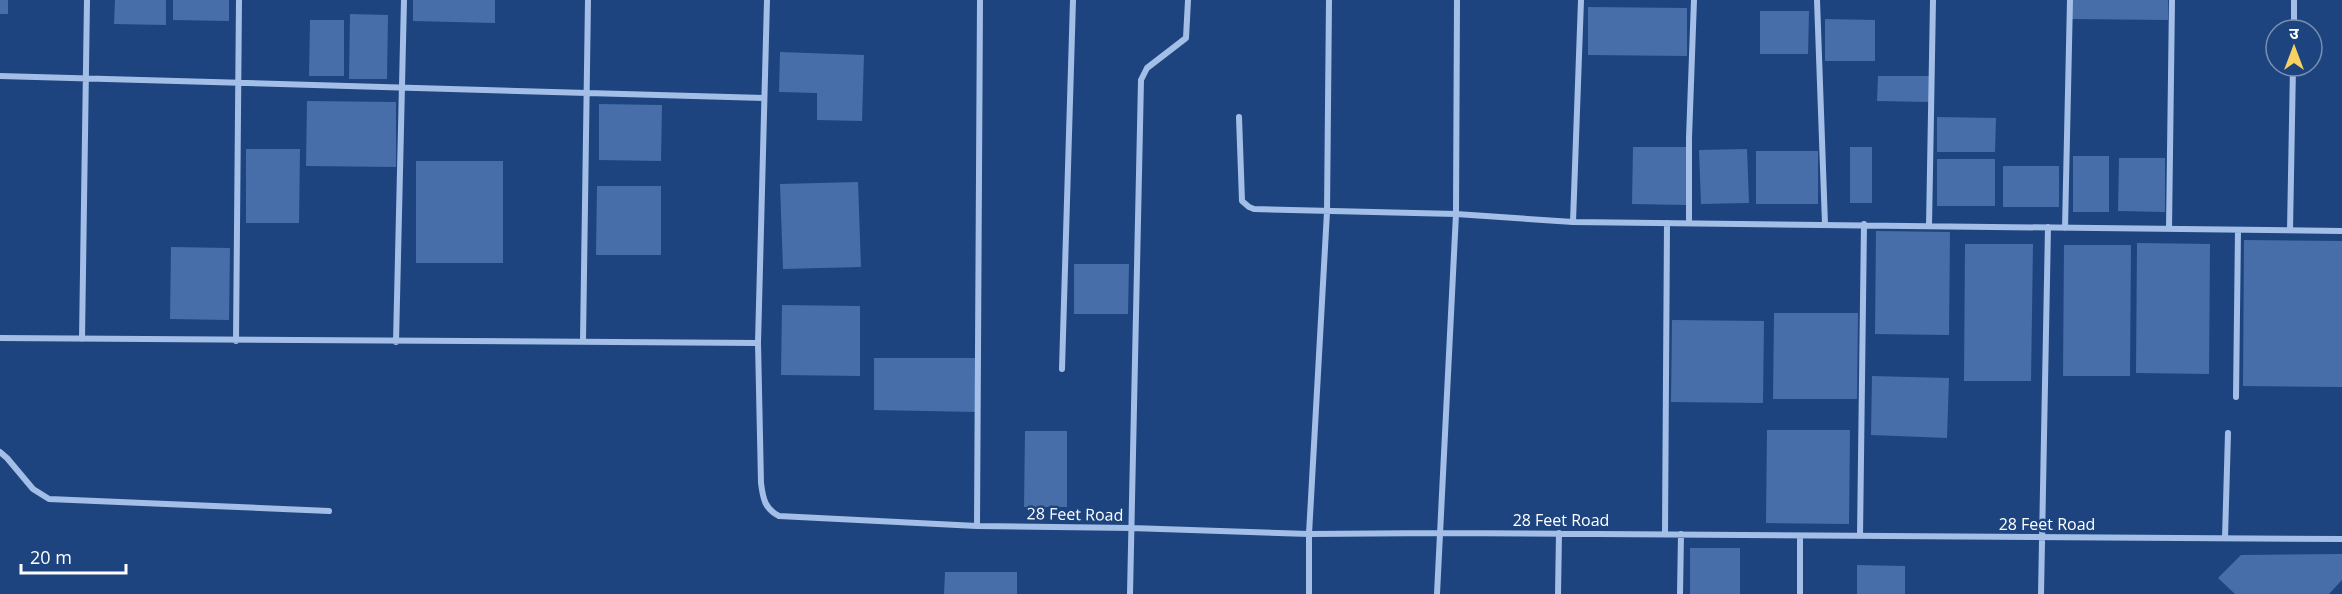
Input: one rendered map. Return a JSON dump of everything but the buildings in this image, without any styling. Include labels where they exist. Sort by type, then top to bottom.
[{"type":"street","points":[[82,339],[87,0]]},
{"type":"street","points":[[236,341],[239,0]]},
{"type":"street","points":[[396,342],[404,0]]},
{"type":"street","points":[[583,341],[588,0]]},
{"type":"street","points":[[0,338],[758,343],[767,0]]},
{"type":"street","points":[[977,526],[980,0]]},
{"type":"street","points":[[1062,369],[1073,0]]},
{"type":"street","points":[[1130,594],[1141,80],[1147,68],[1186,38],[1188,0]]},
{"type":"street","points":[[1309,594],[1309,534],[1327,212],[1329,0]]},
{"type":"street","points":[[1437,594],[1456,214],[1457,0]]},
{"type":"street","points":[[1573,222],[1581,0]]},
{"type":"street","points":[[1689,223],[1689,138],[1694,0]]},
{"type":"street","points":[[1817,0],[1825,224]]},
{"type":"street","points":[[1929,226],[1933,0]]},
{"type":"street","points":[[2065,228],[2070,0]]},
{"type":"street","points":[[2169,229],[2172,0]]},
{"type":"street","points":[[2294,0],[2294,18]]},
{"type":"street","points":[[0,76],[765,98]]},
{"type":"street","points":[[2290,230],[2293,78]]},
{"type":"street","points":[[1239,117],[1241,193],[1245,204],[1254,208],[1327,212],[1456,214],[1573,222],[2342,231]]},
{"type":"street","points":[[1665,534],[1667,223]]},
{"type":"street","points":[[1860,536],[1864,224]]},
{"type":"street","points":[[2041,594],[2048,227]]},
{"type":"street","points":[[2236,397],[2238,230]]},
{"type":"street","name":"28 Feet Road","points":[[758,343],[762,496],[766,506],[779,516],[977,526],[1309,534],[1559,533],[1800,537],[2342,539]]},
{"type":"street","points":[[2225,538],[2228,433]]},
{"type":"street","points":[[0,452],[8,458],[33,489],[49,499],[329,511]]},
{"type":"street","points":[[1558,594],[1559,533]]},
{"type":"street","points":[[1680,594],[1682,534]]},
{"type":"street","points":[[1800,537],[1800,594]]}]
